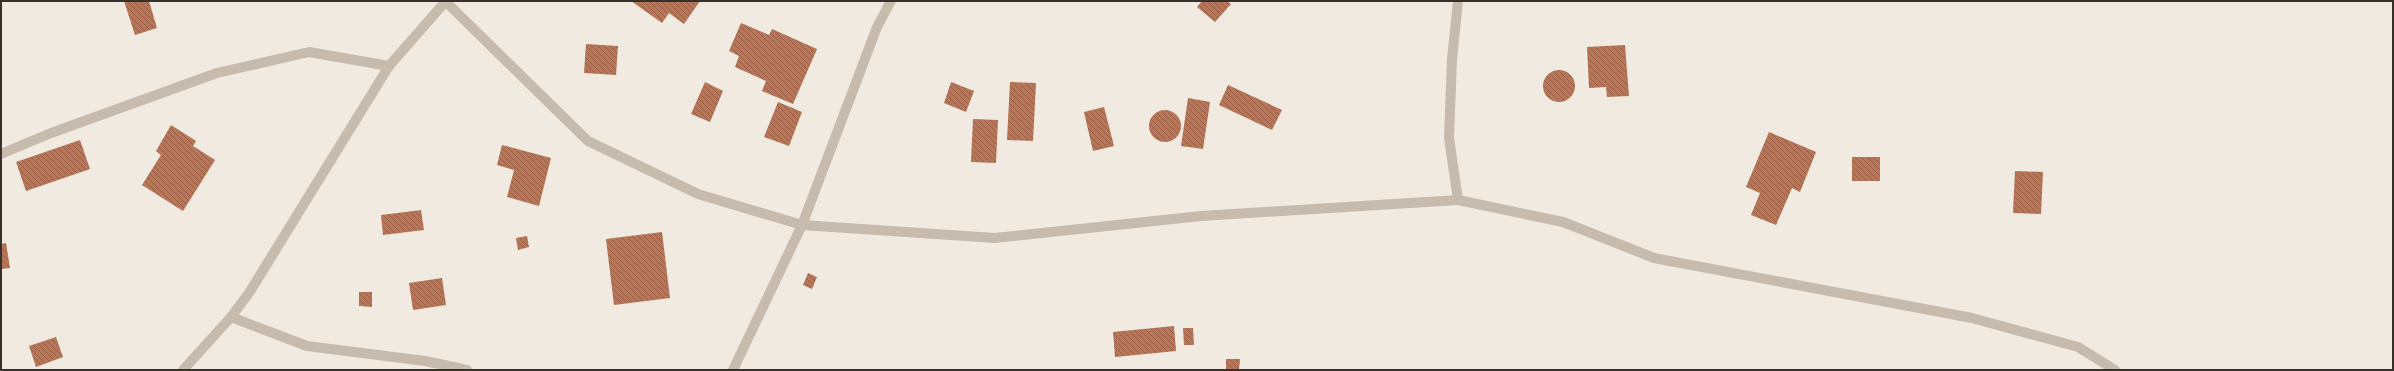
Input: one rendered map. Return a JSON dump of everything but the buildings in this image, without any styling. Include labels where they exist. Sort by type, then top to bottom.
[{"type":"street","points":[[183,370],[230,317],[248,293],[389,66],[446,1],[588,142],[698,194],[802,226],[995,238],[1201,216],[1458,200],[1563,222],[1654,258],[1972,318],[2078,348],[2115,370]]},
{"type":"street","points":[[733,370],[802,226],[877,27],[892,1]]},
{"type":"street","points":[[1458,1],[1452,58],[1449,138],[1458,200]]},
{"type":"street","points":[[1,154],[51,133],[216,73],[310,52],[389,66]]},
{"type":"street","points":[[230,317],[307,346],[425,361],[468,370]]}]
